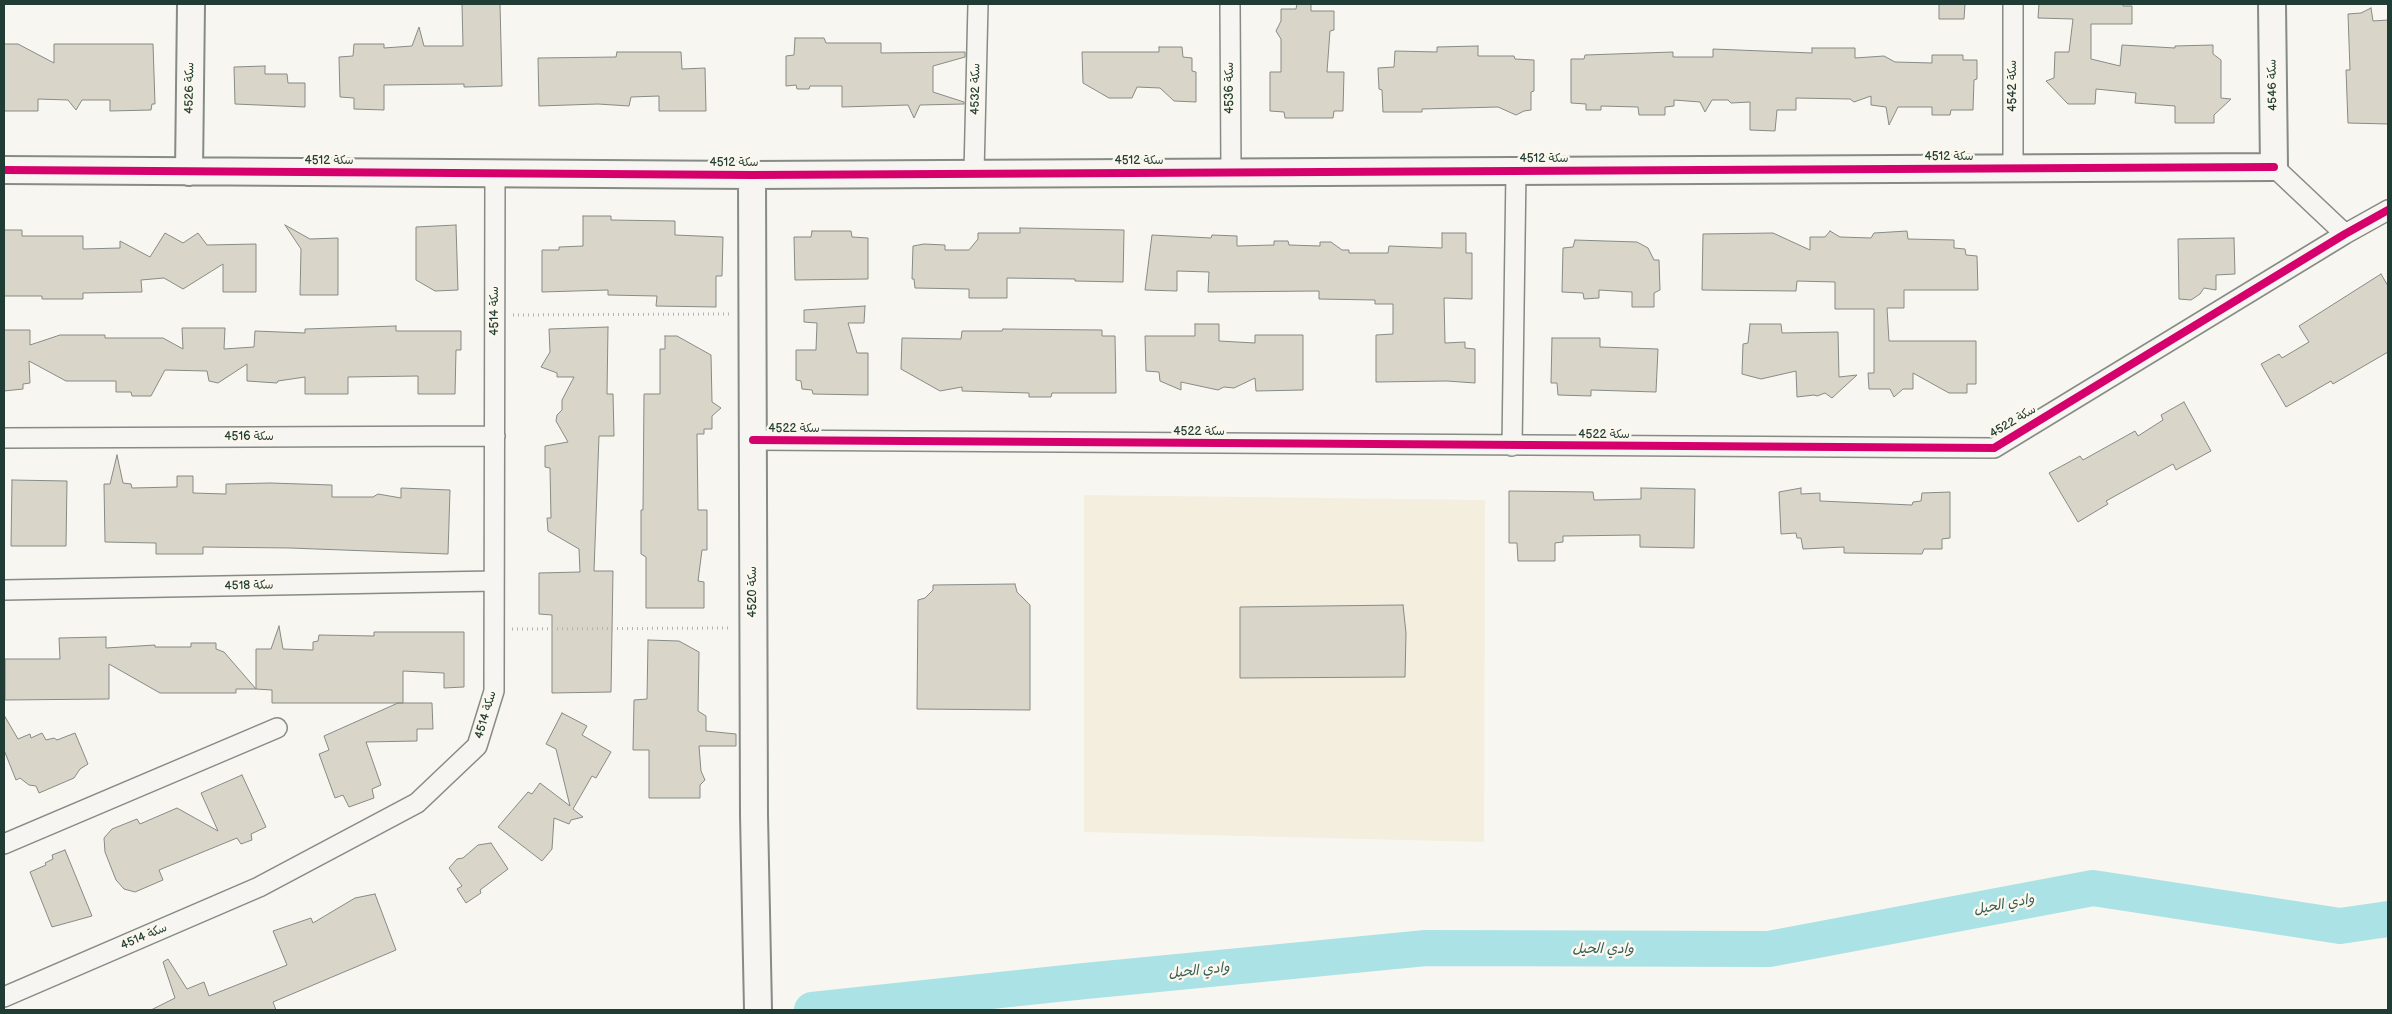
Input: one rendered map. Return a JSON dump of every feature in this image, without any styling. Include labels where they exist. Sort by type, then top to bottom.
[{"type":"street","name":"سكة 4526","points":[[189,172],[191,4]]},
{"type":"street","name":"سكة 4532","points":[[974,173],[978,4]]},
{"type":"street","name":"سكة 4536","points":[[1230,4],[1230,172]]},
{"type":"street","name":"سكة 4542","points":[[2013,4],[2013,168]]},
{"type":"street","name":"سكة 4546","points":[[2272,4],[2274,167]]},
{"type":"street","name":"سكة 4512","points":[[4,170],[752,175],[2274,167]]},
{"type":"street","points":[[2274,167],[2344,234]]},
{"type":"street","points":[[1512,446],[1516,171]]},
{"type":"street","name":"سكة 4514","points":[[4,998],[259,887],[417,803],[477,746],[494,691],[495,173]]},
{"type":"street","name":"سكة 4520","points":[[752,175],[754,815],[758,1010]]},
{"type":"street","name":"سكة 4522","points":[[753,440],[1994,448],[2344,234],[2388,210]]},
{"type":"street","name":"سكة 4516","points":[[4,438],[495,436]]},
{"type":"street","name":"سكة 4518","points":[[4,590],[494,581]]},
{"type":"street","points":[[4,844],[277,728]]},
{"type":"path","points":[[495,315],[752,314]]},
{"type":"path","points":[[494,630],[754,627]]},
{"type":"shaded area","points":[[1084,495],[1485,500],[1484,842],[1084,832]]},
{"type":"building","points":[[462,4],[500,4],[502,86],[464,87],[464,84],[384,85],[384,110],[354,109],[354,98],[340,97],[339,57],[353,56],[354,44],[384,44],[384,48],[412,46],[419,27],[424,46],[463,46]]},
{"type":"building","points":[[1297,4],[1311,4],[1311,11],[1334,11],[1334,30],[1330,31],[1327,72],[1344,72],[1343,111],[1334,111],[1333,118],[1285,118],[1284,112],[1270,111],[1270,72],[1281,72],[1281,39],[1276,31],[1281,21],[1281,9],[1296,9]]},
{"type":"building","points":[[1939,4],[1965,4],[1964,19],[1939,19]]},
{"type":"building","points":[[2039,4],[2123,4],[2123,6],[2132,6],[2132,24],[2091,24],[2091,59],[2120,66],[2122,45],[2175,48],[2175,46],[2213,45],[2213,54],[2221,60],[2221,98],[2231,99],[2214,115],[2214,123],[2175,123],[2175,106],[2135,103],[2136,93],[2096,89],[2095,104],[2068,104],[2046,81],[2054,78],[2055,52],[2069,52],[2073,19],[2038,18]]},
{"type":"building","points":[[2371,8],[2373,21],[2388,20],[2388,124],[2348,123],[2346,70],[2350,70],[2348,14],[2361,13]]},
{"type":"building","points":[[795,38],[824,38],[826,43],[881,43],[881,53],[965,52],[965,57],[933,66],[933,92],[964,102],[964,104],[920,105],[914,118],[908,105],[842,107],[842,86],[810,86],[809,89],[797,89],[796,85],[786,86],[786,56],[794,55]]},
{"type":"building","points":[[4,44],[18,44],[54,63],[54,44],[153,44],[155,104],[152,104],[151,110],[110,111],[110,100],[82,100],[76,110],[68,100],[38,99],[38,111],[4,111]]},
{"type":"building","points":[[1478,46],[1478,56],[1514,56],[1515,59],[1534,60],[1534,91],[1531,92],[1531,110],[1516,115],[1498,107],[1422,109],[1422,112],[1383,112],[1378,68],[1394,67],[1395,51],[1437,52],[1437,47]]},
{"type":"building","points":[[1159,47],[1182,47],[1183,57],[1192,58],[1192,71],[1196,72],[1196,102],[1174,101],[1160,88],[1137,87],[1132,98],[1109,98],[1083,83],[1082,52],[1159,52]]},
{"type":"building","points":[[1812,48],[1855,48],[1855,58],[1884,56],[1895,62],[1932,63],[1932,55],[1963,55],[1963,60],[1977,60],[1977,79],[1974,80],[1973,110],[1951,110],[1950,115],[1932,115],[1932,107],[1898,107],[1889,125],[1886,107],[1871,105],[1871,96],[1854,102],[1850,99],[1796,98],[1796,110],[1777,110],[1775,131],[1750,130],[1750,102],[1731,103],[1728,100],[1712,100],[1705,112],[1700,102],[1674,100],[1674,106],[1665,107],[1665,115],[1639,115],[1638,107],[1601,106],[1601,110],[1586,110],[1586,104],[1571,103],[1571,59],[1584,59],[1585,55],[1673,52],[1673,57],[1713,57],[1713,49],[1812,53]]},
{"type":"building","points":[[617,52],[681,52],[682,69],[705,68],[706,111],[659,111],[659,96],[631,97],[629,106],[598,104],[539,106],[538,58],[616,57]]},
{"type":"building","points":[[265,66],[265,74],[287,74],[288,83],[305,83],[305,107],[235,104],[234,67]]},
{"type":"building","points":[[583,216],[611,216],[611,220],[675,221],[675,235],[723,237],[722,276],[716,276],[716,307],[656,306],[657,296],[608,295],[608,290],[542,292],[542,250],[559,250],[559,247],[583,246]]},
{"type":"building","points":[[285,225],[310,239],[338,238],[338,295],[300,295],[301,249]]},
{"type":"building","points":[[456,225],[458,290],[435,291],[416,280],[416,227]]},
{"type":"building","points":[[1020,228],[1124,230],[1123,282],[1007,278],[1007,298],[969,298],[969,289],[915,288],[914,279],[912,279],[913,246],[924,244],[945,245],[945,250],[969,250],[978,239],[978,233],[1020,233]]},
{"type":"building","points":[[4,230],[22,230],[22,236],[83,236],[83,249],[120,248],[120,241],[150,257],[165,233],[183,243],[198,233],[207,245],[256,244],[256,292],[223,292],[223,264],[183,289],[164,278],[141,280],[142,292],[83,293],[83,299],[42,299],[42,296],[4,296]]},
{"type":"building","points":[[812,231],[851,231],[852,237],[868,238],[868,279],[795,280],[794,237],[811,237]]},
{"type":"building","points":[[1830,231],[1840,237],[1871,238],[1874,233],[1907,231],[1908,239],[1954,240],[1954,248],[1965,249],[1966,255],[1977,256],[1978,290],[1904,290],[1904,308],[1887,308],[1889,341],[1976,341],[1976,384],[1967,384],[1967,393],[1949,393],[1913,373],[1913,389],[1903,389],[1894,397],[1890,389],[1869,389],[1868,373],[1874,373],[1874,309],[1835,309],[1835,282],[1797,281],[1796,291],[1702,290],[1703,234],[1773,233],[1810,250],[1810,237],[1825,237]]},
{"type":"building","points":[[1442,233],[1466,233],[1466,253],[1472,253],[1472,299],[1444,298],[1445,343],[1465,342],[1465,348],[1475,349],[1475,383],[1447,381],[1376,382],[1376,335],[1393,334],[1393,304],[1375,304],[1375,300],[1319,299],[1319,291],[1208,292],[1209,272],[1177,271],[1177,291],[1145,290],[1152,235],[1211,238],[1212,235],[1237,236],[1237,246],[1274,245],[1274,241],[1288,241],[1289,245],[1320,246],[1320,242],[1331,242],[1342,250],[1349,250],[1349,253],[1388,253],[1389,246],[1442,248]]},
{"type":"building","points":[[2234,238],[2235,274],[2216,275],[2216,290],[2204,288],[2200,294],[2191,300],[2179,299],[2178,239]]},
{"type":"building","points":[[1575,240],[1637,242],[1648,248],[1654,260],[1659,260],[1660,290],[1654,293],[1654,307],[1632,307],[1632,292],[1599,290],[1599,298],[1584,299],[1583,293],[1562,292],[1563,248],[1573,247]]},
{"type":"building","points":[[2381,274],[2388,286],[2388,352],[2333,384],[2331,381],[2286,407],[2261,364],[2279,354],[2282,358],[2309,342],[2299,326]]},
{"type":"building","points":[[865,306],[864,323],[848,323],[857,353],[868,353],[868,395],[813,394],[812,390],[802,389],[801,381],[796,380],[796,350],[816,350],[817,323],[804,322],[804,310]]},
{"type":"building","points":[[1195,324],[1219,324],[1219,341],[1255,343],[1255,335],[1303,335],[1303,390],[1256,391],[1255,378],[1234,388],[1224,387],[1218,390],[1181,382],[1181,390],[1160,381],[1159,372],[1146,371],[1145,336],[1195,336]]},
{"type":"building","points":[[1750,324],[1781,324],[1782,333],[1838,332],[1839,377],[1857,375],[1832,398],[1825,393],[1817,396],[1797,397],[1796,371],[1761,379],[1742,374],[1743,344],[1748,343]]},
{"type":"building","points":[[396,326],[396,331],[461,331],[461,350],[456,350],[455,394],[418,394],[418,376],[348,377],[348,394],[305,394],[305,377],[278,381],[277,383],[247,381],[247,364],[218,383],[209,381],[207,371],[165,370],[151,396],[132,396],[131,392],[116,392],[116,381],[66,381],[29,361],[30,383],[23,384],[23,389],[4,391],[4,330],[30,330],[30,345],[60,335],[105,335],[105,338],[163,338],[183,349],[182,328],[225,328],[224,349],[254,347],[255,331],[305,333],[305,329]]},
{"type":"building","points":[[608,327],[607,394],[613,394],[614,436],[599,436],[594,571],[613,571],[611,692],[552,693],[552,615],[539,614],[539,573],[580,572],[579,549],[548,531],[547,518],[551,518],[550,468],[545,467],[545,446],[568,442],[556,421],[557,415],[562,410],[562,400],[574,377],[557,377],[557,373],[541,367],[550,352],[549,329]]},
{"type":"building","points":[[1003,329],[1102,330],[1102,336],[1115,336],[1116,393],[1052,393],[1051,397],[1029,397],[1029,393],[962,391],[962,387],[940,391],[901,369],[902,338],[961,339],[962,331],[1002,331]]},
{"type":"building","points":[[665,336],[677,336],[711,355],[712,402],[721,408],[712,416],[712,429],[704,429],[704,434],[697,434],[698,510],[707,510],[707,550],[702,550],[698,581],[704,582],[704,608],[646,608],[646,557],[641,554],[644,394],[660,394],[660,349],[665,349]]},
{"type":"building","points":[[1552,338],[1600,338],[1600,347],[1658,349],[1656,392],[1591,390],[1591,396],[1558,395],[1557,383],[1551,383]]},
{"type":"building","points":[[2184,402],[2211,451],[2176,470],[2173,464],[2106,501],[2108,504],[2078,522],[2049,473],[2080,456],[2083,460],[2135,431],[2138,436],[2163,420],[2161,415]]},
{"type":"building","points":[[117,455],[123,483],[131,484],[132,488],[177,487],[177,476],[193,476],[193,493],[226,494],[226,484],[270,483],[332,485],[332,497],[373,497],[378,494],[401,498],[401,488],[450,490],[448,554],[203,547],[203,554],[156,554],[156,543],[105,542],[104,484],[110,484]]},
{"type":"building","points":[[12,480],[67,481],[66,546],[11,546]]},
{"type":"building","points":[[1641,488],[1695,489],[1694,548],[1640,547],[1640,535],[1563,536],[1563,542],[1555,543],[1555,561],[1518,561],[1517,543],[1509,543],[1509,491],[1593,492],[1594,500],[1641,499]]},
{"type":"building","points":[[1801,488],[1801,494],[1820,493],[1820,501],[1912,505],[1913,502],[1921,501],[1922,493],[1950,492],[1950,538],[1942,539],[1942,549],[1924,549],[1922,554],[1844,553],[1844,547],[1803,549],[1801,538],[1797,538],[1796,533],[1781,534],[1779,492]]},
{"type":"building","points":[[1015,584],[1017,592],[1030,605],[1030,710],[917,709],[918,600],[925,598],[933,590],[933,585]]},
{"type":"building","points":[[1403,605],[1406,633],[1405,677],[1240,678],[1240,607]]},
{"type":"building","points":[[279,626],[283,649],[313,650],[313,642],[318,641],[319,635],[374,636],[374,632],[464,632],[464,687],[444,688],[444,673],[403,671],[403,703],[272,703],[272,690],[256,689],[256,649],[271,649]]},
{"type":"building","points":[[106,637],[106,648],[155,645],[155,647],[191,647],[191,643],[216,643],[216,649],[224,652],[256,689],[236,689],[236,693],[160,693],[109,664],[109,699],[5,700],[5,659],[60,659],[59,638]]},
{"type":"building","points":[[648,640],[679,641],[699,652],[698,711],[706,716],[706,731],[736,734],[736,746],[699,746],[701,771],[705,780],[700,785],[700,798],[649,798],[649,750],[633,750],[634,700],[647,699]]},
{"type":"building","points":[[398,703],[432,703],[433,729],[417,729],[417,741],[366,742],[381,785],[372,789],[374,798],[349,807],[343,795],[335,798],[319,754],[329,750],[324,736]]},
{"type":"building","points":[[562,713],[587,726],[582,735],[611,752],[596,778],[592,776],[573,809],[583,817],[571,820],[569,824],[554,818],[552,849],[542,861],[498,827],[528,792],[532,794],[540,783],[570,806],[556,749],[546,744]]},
{"type":"building","points":[[4,715],[18,739],[30,734],[31,738],[42,733],[46,740],[54,738],[57,740],[75,733],[88,764],[80,769],[74,778],[39,793],[36,786],[29,785],[20,778],[16,780],[4,750]]},
{"type":"building","points":[[242,775],[266,827],[251,834],[252,840],[241,844],[237,838],[159,870],[163,880],[135,892],[124,889],[116,880],[105,852],[104,838],[112,829],[137,819],[140,824],[177,808],[218,831],[201,793]]},
{"type":"building","points":[[491,843],[508,869],[480,890],[481,893],[466,903],[457,889],[462,886],[449,868],[457,859],[463,858],[478,845]]},
{"type":"building","points":[[65,850],[92,916],[52,927],[30,872],[46,865],[45,863],[53,859],[52,855]]},
{"type":"building","points":[[375,894],[396,950],[273,1002],[276,1010],[151,1010],[175,998],[163,962],[168,959],[187,989],[204,982],[209,996],[287,965],[273,931],[311,918],[313,923],[355,898]]},
{"type":"waterway","name":"وادي الحيل","points":[[812,1010],[1426,948],[1769,949],[2093,888],[2340,926],[2388,919]]},
{"type":"cycle path","points":[[4,170],[752,175],[2274,167]]},
{"type":"cycle path","points":[[753,440],[1994,448],[2345,234],[2388,210]]}]
